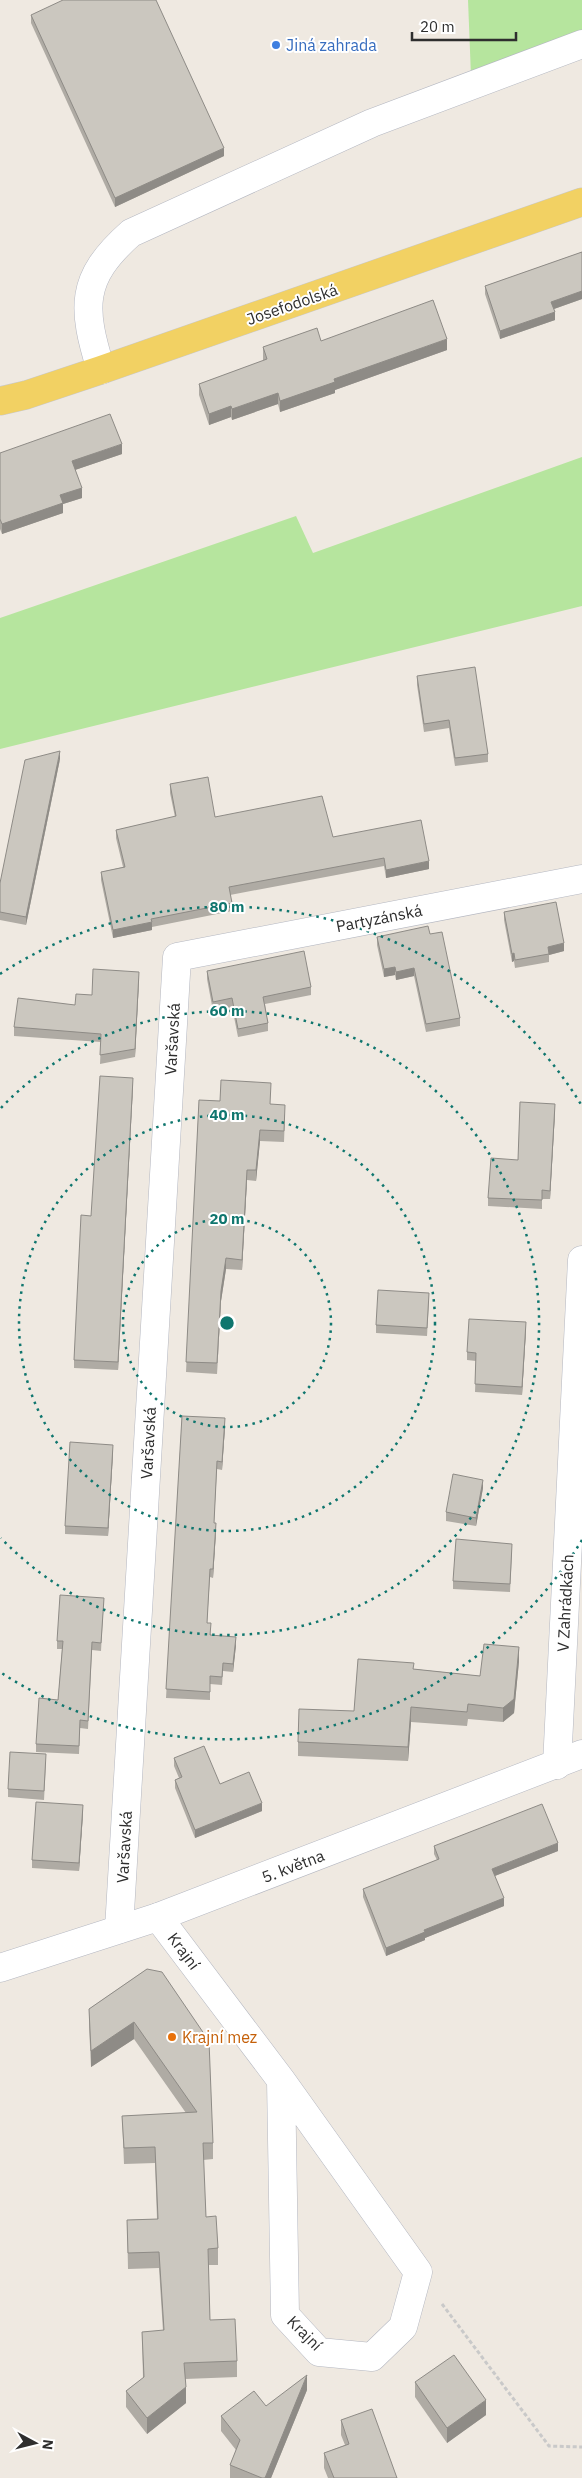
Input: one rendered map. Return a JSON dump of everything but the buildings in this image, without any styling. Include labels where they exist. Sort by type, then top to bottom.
[{"type":"main road","name":"Josefodolská","points":[[0,401],[26,395],[102,370],[582,202]]},
{"type":"street","points":[[102,370],[88,324],[92,284],[96,272],[107,256],[131,233],[372,123],[582,44]]},
{"type":"street","name":"Partyzánská","points":[[177,957],[582,879]]},
{"type":"street","name":"Varšavská","points":[[119,1929],[177,957]]},
{"type":"street","name":"V Zahrádkách","points":[[557,1765],[582,1260]]},
{"type":"street","name":"5. května","points":[[0,1968],[158,1917],[582,1754]]},
{"type":"street","name":"Krajní","points":[[158,1917],[281,2080],[418,2272],[403,2327],[372,2357],[319,2352],[285,2315],[281,2080]]},
{"type":"path","points":[[418,2272],[549,2446],[582,2447]]},
{"type":"green space","points":[[468,0],[582,0],[582,30],[471,76]]},
{"type":"green space","points":[[582,457],[582,606],[0,749],[0,618],[296,516],[313,553]]},
{"type":"place","name":"Jiná zahrada","points":[[276,45]]},
{"type":"place","name":"Krajní mez","points":[[172,2037]]}]
